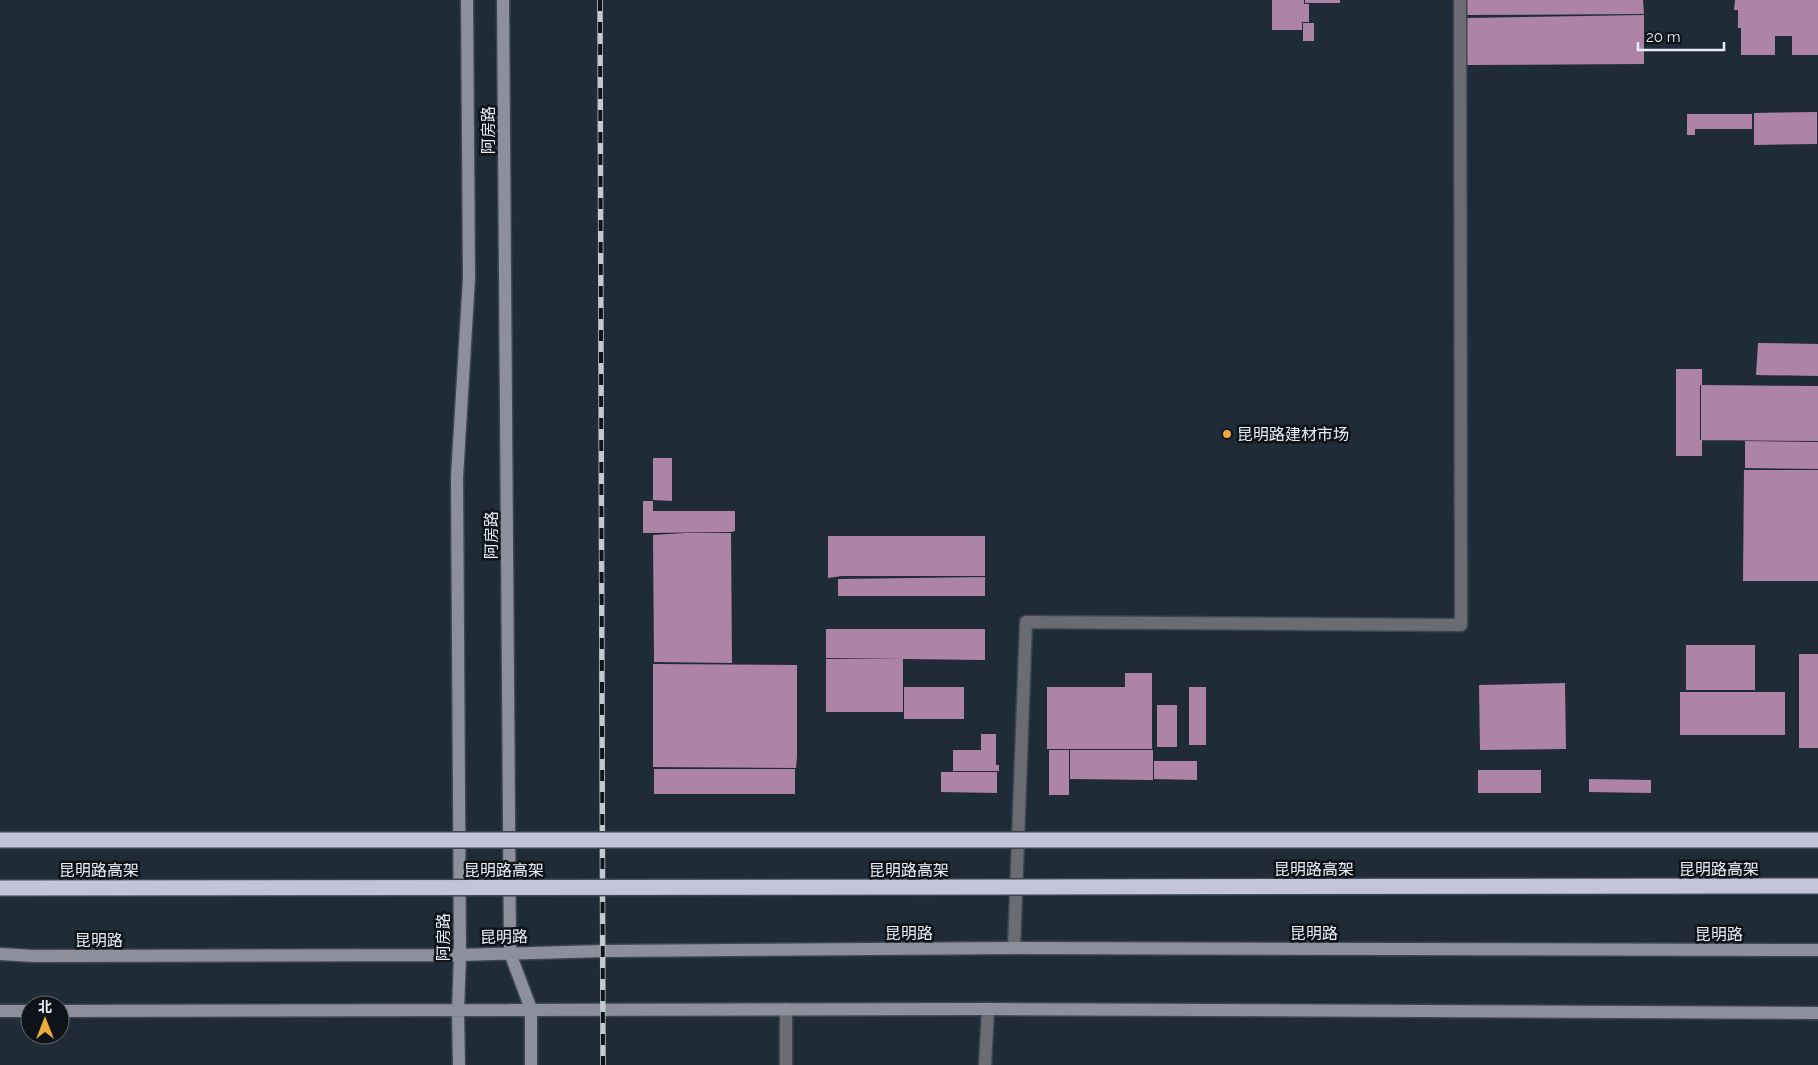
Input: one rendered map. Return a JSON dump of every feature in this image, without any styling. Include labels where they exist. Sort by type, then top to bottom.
[{"type":"highway","name":"昆明路高架","points":[[0,840],[1818,840]]},
{"type":"highway","name":"昆明路高架","points":[[0,888],[1818,886]]},
{"type":"main road","name":"阿房路","points":[[459,1065],[457,477],[469,278],[467,0]]},
{"type":"main road","name":"阿房路","points":[[503,0],[510,953],[531,1009],[531,1065]]},
{"type":"main road","name":"昆明路","points":[[0,954],[34,956],[460,955],[1014,948],[1818,950]]},
{"type":"main road","points":[[70,1011],[988,1009],[1818,1013]]},
{"type":"main road","points":[[0,1011],[20,1011]]},
{"type":"lane","points":[[1014,948],[1026,622],[1461,626],[1460,0]]},
{"type":"lane","points":[[786,1009],[786,1065]]},
{"type":"lane","points":[[986,1065],[988,1009]]},
{"type":"building","points":[[1272,0],[1304,0],[1304,4],[1309,4],[1309,22],[1302,22],[1302,30],[1272,30]]},
{"type":"building","points":[[1305,0],[1340,0],[1340,3],[1305,3]]},
{"type":"building","points":[[1462,0],[1643,0],[1644,14],[1463,15]]},
{"type":"building","points":[[1735,0],[1818,0],[1818,55],[1792,55],[1792,36],[1775,36],[1775,55],[1741,55],[1741,28],[1738,28],[1738,10],[1734,10]]},
{"type":"building","points":[[1644,15],[1644,64],[1465,65],[1464,18]]},
{"type":"building","points":[[1303,23],[1314,23],[1314,41],[1303,41]]},
{"type":"building","points":[[1817,112],[1817,144],[1754,145],[1754,113]]},
{"type":"building","points":[[1687,114],[1752,114],[1752,129],[1695,129],[1695,135],[1687,135]]},
{"type":"building","points":[[1758,343],[1818,344],[1818,376],[1756,375]]},
{"type":"building","points":[[1676,369],[1702,369],[1702,385],[1700,385],[1700,440],[1702,440],[1702,456],[1676,456]]},
{"type":"building","points":[[1701,385],[1818,386],[1818,441],[1701,440]]},
{"type":"building","points":[[1745,441],[1818,442],[1818,469],[1745,468]]},
{"type":"building","points":[[653,458],[672,458],[672,501],[653,500]]},
{"type":"building","points":[[1744,470],[1818,470],[1818,581],[1743,581]]},
{"type":"building","points":[[643,501],[653,501],[653,511],[735,511],[735,531],[643,533]]},
{"type":"building","points":[[731,533],[732,663],[654,662],[653,535]]},
{"type":"building","points":[[828,536],[985,536],[985,576],[842,576],[828,578]]},
{"type":"building","points":[[985,577],[985,596],[838,596],[838,579]]},
{"type":"building","points":[[826,629],[985,629],[985,660],[826,658]]},
{"type":"building","points":[[1686,645],[1755,645],[1755,690],[1686,690]]},
{"type":"building","points":[[1799,654],[1818,654],[1818,748],[1799,748]]},
{"type":"building","points":[[826,659],[903,659],[903,712],[826,712]]},
{"type":"building","points":[[653,664],[797,665],[796,768],[653,767]]},
{"type":"building","points":[[1125,673],[1152,673],[1152,749],[1047,749],[1047,687],[1125,687]]},
{"type":"building","points":[[1565,683],[1566,749],[1480,750],[1479,685]]},
{"type":"building","points":[[904,687],[964,687],[964,719],[904,719]]},
{"type":"building","points":[[1189,687],[1206,687],[1206,745],[1189,745]]},
{"type":"building","points":[[1680,692],[1785,692],[1785,735],[1680,735]]},
{"type":"building","points":[[1157,705],[1177,705],[1177,747],[1157,747]]},
{"type":"building","points":[[981,734],[996,734],[996,765],[999,765],[999,771],[953,771],[953,750],[981,750]]},
{"type":"building","points":[[1049,750],[1069,750],[1069,795],[1049,795]]},
{"type":"building","points":[[1070,750],[1153,750],[1153,780],[1070,779]]},
{"type":"building","points":[[1154,761],[1197,761],[1197,780],[1154,779]]},
{"type":"building","points":[[654,769],[795,769],[795,794],[654,794]]},
{"type":"building","points":[[1478,770],[1541,770],[1541,793],[1478,793]]},
{"type":"building","points":[[941,772],[997,772],[997,793],[941,792]]},
{"type":"building","points":[[1589,779],[1651,780],[1651,793],[1589,792]]},
{"type":"railway","points":[[600,0],[603,1065]]},
{"type":"place","name":"昆明路建材市场","points":[[1227,434]]}]
